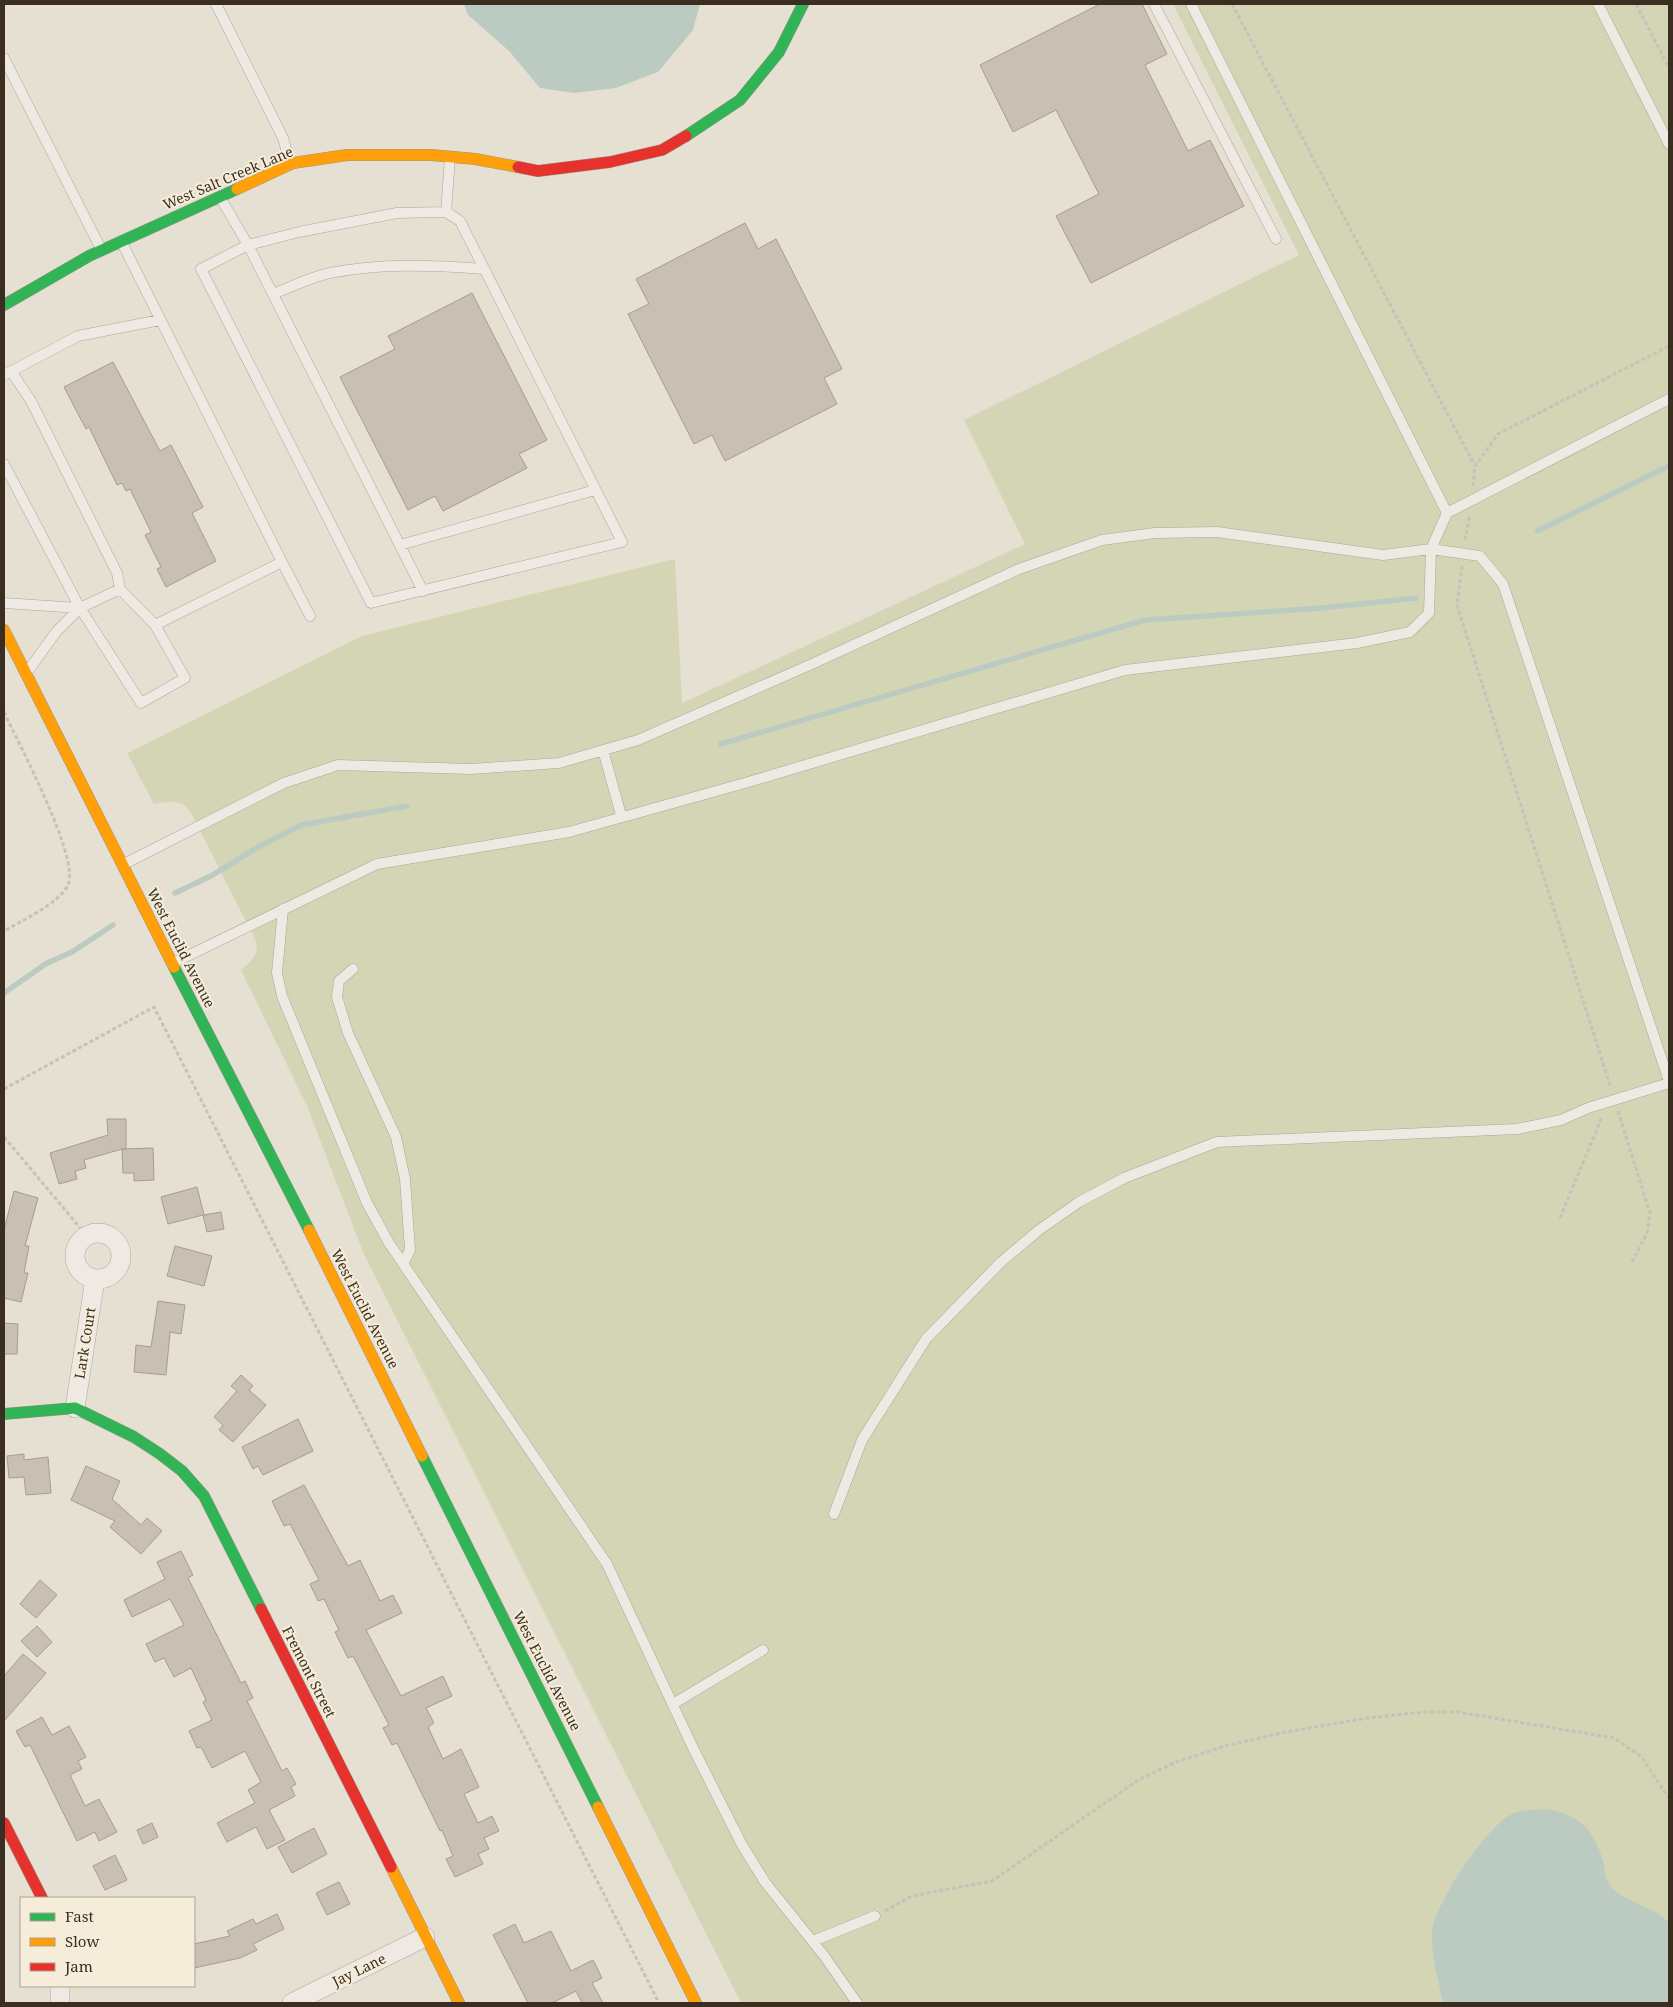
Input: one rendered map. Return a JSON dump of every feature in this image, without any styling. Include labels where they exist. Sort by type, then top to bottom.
[{"type":"street","name":"West Salt Creek Lane","points":[[4,305],[102,250],[290,164],[347,155],[450,157],[475,158],[538,171],[610,162],[662,150],[710,122],[740,100],[779,52],[803,4]]},
{"type":"street","name":"West Euclid Avenue","points":[[4,630],[121,866],[281,1174],[696,2003]]},
{"type":"street","points":[[100,1233],[107,1234],[118,1244],[121,1251],[120,1265],[110,1276],[95,1278],[82,1271],[75,1257],[79,1242],[86,1236],[100,1233]]},
{"type":"street","name":"Lark Court","points":[[75,1408],[95,1278]]},
{"type":"street","points":[[4,1414],[75,1408]]},
{"type":"street","name":"Fremont Street","points":[[75,1408],[134,1437],[160,1454],[182,1471],[204,1496],[460,2003]]},
{"type":"street","points":[[4,1823],[41,1897]]},
{"type":"street","name":"Jay Lane","points":[[292,2003],[425,1937]]},
{"type":"street","points":[[60,1987],[60,2003]]},
{"type":"lane","points":[[216,4],[283,138],[290,164]]},
{"type":"lane","points":[[1154,4],[1276,240]]},
{"type":"lane","points":[[1190,4],[1447,513]]},
{"type":"lane","points":[[1598,4],[1669,144]]},
{"type":"lane","points":[[4,58],[102,250]]},
{"type":"lane","points":[[446,212],[450,157]]},
{"type":"lane","points":[[220,196],[248,245],[423,591]]},
{"type":"lane","points":[[446,212],[460,221],[483,270],[622,542],[371,604],[201,269],[248,245],[299,232],[397,214],[446,212]]},
{"type":"lane","points":[[121,241],[310,616]]},
{"type":"lane","points":[[273,294],[329,273],[370,267],[425,264],[483,270]]},
{"type":"lane","points":[[4,464],[80,608],[141,702],[185,678],[155,626],[120,589],[117,573],[31,401],[7,373],[78,336],[160,320]]},
{"type":"lane","points":[[172,963],[377,864],[568,832],[745,783],[1125,670],[1357,643],[1410,632],[1429,613],[1431,549],[1447,513],[1669,399]]},
{"type":"lane","points":[[400,545],[595,490]]},
{"type":"lane","points":[[121,866],[284,783],[338,765],[471,769],[559,763],[638,740],[693,717],[1019,569],[1102,540],[1155,533],[1217,532],[1383,555],[1431,549],[1480,556],[1503,584],[1669,1082],[1609,1101],[1561,1120],[1517,1129],[1217,1142],[1124,1178],[1087,1198],[1039,1230],[1001,1262],[926,1340],[862,1440],[834,1514]]},
{"type":"lane","points":[[155,626],[282,562]]},
{"type":"lane","points":[[26,674],[56,632],[80,608],[120,589]]},
{"type":"lane","points":[[4,603],[80,608]]},
{"type":"lane","points":[[603,750],[621,816]]},
{"type":"lane","points":[[284,909],[277,973],[282,996],[367,1203],[403,1264],[607,1564],[742,1845],[765,1882],[813,1941],[857,2003]]},
{"type":"lane","points":[[353,969],[339,981],[336,997],[348,1033],[396,1137],[405,1179],[409,1215],[410,1250],[403,1264]]},
{"type":"lane","points":[[673,1704],[764,1650]]},
{"type":"lane","points":[[813,1941],[875,1916]]},
{"type":"path","points":[[1232,4],[1475,466]]},
{"type":"path","points":[[1636,4],[1669,68]]},
{"type":"path","points":[[4,712],[65,845],[70,872],[68,884],[60,896],[4,931]]},
{"type":"path","points":[[4,1089],[154,1007],[660,2003]]},
{"type":"path","points":[[1560,1218],[1609,1101]]},
{"type":"path","points":[[4,1137],[86,1236]]},
{"type":"path","points":[[875,1916],[912,1896],[992,1881],[1140,1779],[1176,1762],[1225,1746],[1286,1732],[1368,1718],[1423,1712],[1458,1712],[1614,1738],[1642,1757],[1669,1799]]},
{"type":"green space","points":[[1173,4],[1669,4],[1669,2003],[741,2003],[363,1252],[307,1106],[241,970],[255,954],[256,941],[190,811],[178,803],[154,804],[127,753],[362,636],[675,559],[682,703],[1025,544],[964,420],[1299,255]]},
{"type":"shaded area","points":[[464,4],[700,4],[693,30],[658,72],[616,88],[574,93],[540,88],[509,51],[468,15]]},
{"type":"shaded area","points":[[1544,1809],[1566,1814],[1583,1824],[1595,1840],[1603,1861],[1607,1881],[1614,1890],[1629,1900],[1655,1912],[1669,1923],[1669,2003],[1443,2003],[1432,1940],[1435,1919],[1442,1903],[1452,1884],[1477,1848],[1503,1820],[1517,1812]]},
{"type":"building","points":[[1100,4],[1142,4],[1167,54],[1145,65],[1188,151],[1210,140],[1244,206],[1091,283],[1056,216],[1099,194],[1056,110],[1013,132],[980,65]]},
{"type":"building","points":[[745,223],[758,249],[776,239],[842,369],[824,378],[837,404],[725,461],[712,435],[694,444],[628,314],[649,304],[636,279]]},
{"type":"building","points":[[472,293],[547,440],[519,454],[527,468],[443,511],[435,496],[408,510],[340,377],[395,349],[388,336]]},
{"type":"building","points":[[113,362],[160,451],[171,445],[203,507],[192,513],[216,561],[166,587],[157,569],[161,567],[145,535],[151,532],[130,489],[126,491],[122,483],[117,485],[89,427],[86,429],[64,387]]},
{"type":"building","points":[[107,1119],[126,1119],[126,1148],[84,1160],[86,1168],[75,1171],[77,1179],[59,1184],[50,1153],[108,1135]]},
{"type":"building","points":[[153,1148],[154,1180],[134,1181],[134,1173],[123,1173],[122,1149]]},
{"type":"building","points":[[197,1187],[204,1215],[221,1212],[224,1229],[207,1232],[203,1215],[168,1224],[161,1197]]},
{"type":"building","points":[[14,1191],[38,1198],[25,1246],[29,1246],[24,1273],[28,1273],[21,1302],[4,1298],[4,1230]]},
{"type":"building","points":[[175,1246],[212,1256],[204,1286],[167,1276]]},
{"type":"building","points":[[158,1301],[185,1305],[181,1334],[170,1332],[166,1375],[134,1372],[136,1345],[151,1347]]},
{"type":"building","points":[[4,1323],[18,1324],[17,1354],[4,1354]]},
{"type":"building","points":[[241,1375],[253,1386],[249,1390],[266,1405],[233,1442],[219,1430],[223,1425],[214,1417],[237,1391],[231,1386]]},
{"type":"building","points":[[298,1419],[313,1451],[263,1475],[258,1466],[253,1469],[242,1447]]},
{"type":"building","points":[[24,1454],[24,1460],[48,1457],[51,1493],[26,1495],[24,1477],[9,1478],[7,1456]]},
{"type":"building","points":[[86,1466],[120,1481],[112,1499],[141,1525],[147,1518],[162,1531],[141,1554],[110,1527],[115,1521],[71,1500]]},
{"type":"building","points":[[304,1485],[348,1566],[360,1560],[380,1601],[393,1595],[402,1613],[366,1630],[401,1696],[443,1676],[452,1696],[426,1708],[434,1723],[428,1727],[443,1759],[461,1749],[479,1787],[464,1794],[478,1823],[492,1816],[499,1831],[484,1838],[489,1849],[478,1854],[483,1864],[455,1877],[446,1859],[453,1856],[442,1830],[440,1831],[397,1743],[392,1745],[383,1728],[389,1725],[353,1656],[348,1658],[335,1632],[339,1630],[324,1599],[318,1601],[310,1584],[319,1580],[290,1524],[284,1526],[272,1501]]},
{"type":"building","points":[[181,1551],[193,1575],[188,1578],[241,1683],[245,1681],[253,1698],[247,1701],[282,1771],[287,1768],[296,1784],[291,1787],[295,1796],[269,1810],[285,1840],[267,1849],[256,1827],[227,1842],[217,1823],[255,1803],[248,1790],[261,1782],[245,1751],[212,1768],[201,1747],[197,1748],[189,1731],[212,1720],[203,1702],[206,1700],[191,1668],[174,1677],[164,1658],[155,1662],[146,1644],[184,1625],[170,1599],[132,1617],[124,1600],[165,1579],[157,1562]]},
{"type":"building","points":[[40,1580],[57,1595],[36,1618],[20,1604]]},
{"type":"building","points":[[37,1626],[52,1642],[37,1657],[21,1641]]},
{"type":"building","points":[[23,1654],[46,1673],[4,1721],[4,1676]]},
{"type":"building","points":[[42,1717],[52,1735],[69,1726],[86,1757],[78,1761],[82,1769],[70,1775],[85,1806],[99,1799],[117,1832],[99,1841],[95,1832],[77,1841],[30,1745],[25,1747],[16,1731]]},
{"type":"building","points":[[152,1823],[158,1837],[143,1844],[137,1830]]},
{"type":"building","points":[[314,1828],[327,1854],[292,1873],[278,1847]]},
{"type":"building","points":[[115,1855],[127,1880],[105,1890],[93,1866]]},
{"type":"building","points":[[339,1882],[350,1904],[327,1915],[316,1893]]},
{"type":"building","points":[[277,1914],[284,1929],[253,1944],[257,1950],[240,1958],[195,1968],[195,1944],[230,1936],[227,1931],[253,1919],[256,1924]]},
{"type":"building","points":[[515,1924],[524,1943],[551,1931],[571,1971],[593,1960],[602,1978],[592,1983],[603,2003],[582,2003],[576,1991],[552,2003],[528,2003],[493,1935]]},
{"type":"waterway","points":[[1537,531],[1669,466]]},
{"type":"waterway","points":[[721,744],[1145,620],[1322,608],[1416,598]]},
{"type":"waterway","points":[[175,893],[211,876],[260,846],[301,825],[407,806]]},
{"type":"waterway","points":[[4,993],[47,963],[72,952],[113,925]]},
{"type":"traffic: fast","points":[[686,136],[740,100],[779,52],[803,4]]},
{"type":"traffic: fast","points":[[4,305],[89,256],[237,189]]},
{"type":"traffic: fast","points":[[174,967],[309,1230]]},
{"type":"traffic: fast","points":[[4,1414],[75,1408],[134,1437],[160,1454],[182,1471],[204,1496],[261,1609]]},
{"type":"traffic: fast","points":[[422,1456],[598,1807]]},
{"type":"traffic: slow","points":[[237,189],[293,163],[347,155],[431,155],[475,159],[518,167]]},
{"type":"traffic: slow","points":[[4,630],[174,967]]},
{"type":"traffic: slow","points":[[309,1230],[422,1456]]},
{"type":"traffic: slow","points":[[598,1807],[696,2003]]},
{"type":"traffic: slow","points":[[391,1867],[459,2003]]},
{"type":"traffic: jam","points":[[518,167],[538,171],[610,162],[662,150],[686,136]]},
{"type":"traffic: jam","points":[[261,1609],[391,1867]]},
{"type":"traffic: jam","points":[[4,1823],[41,1897]]}]
